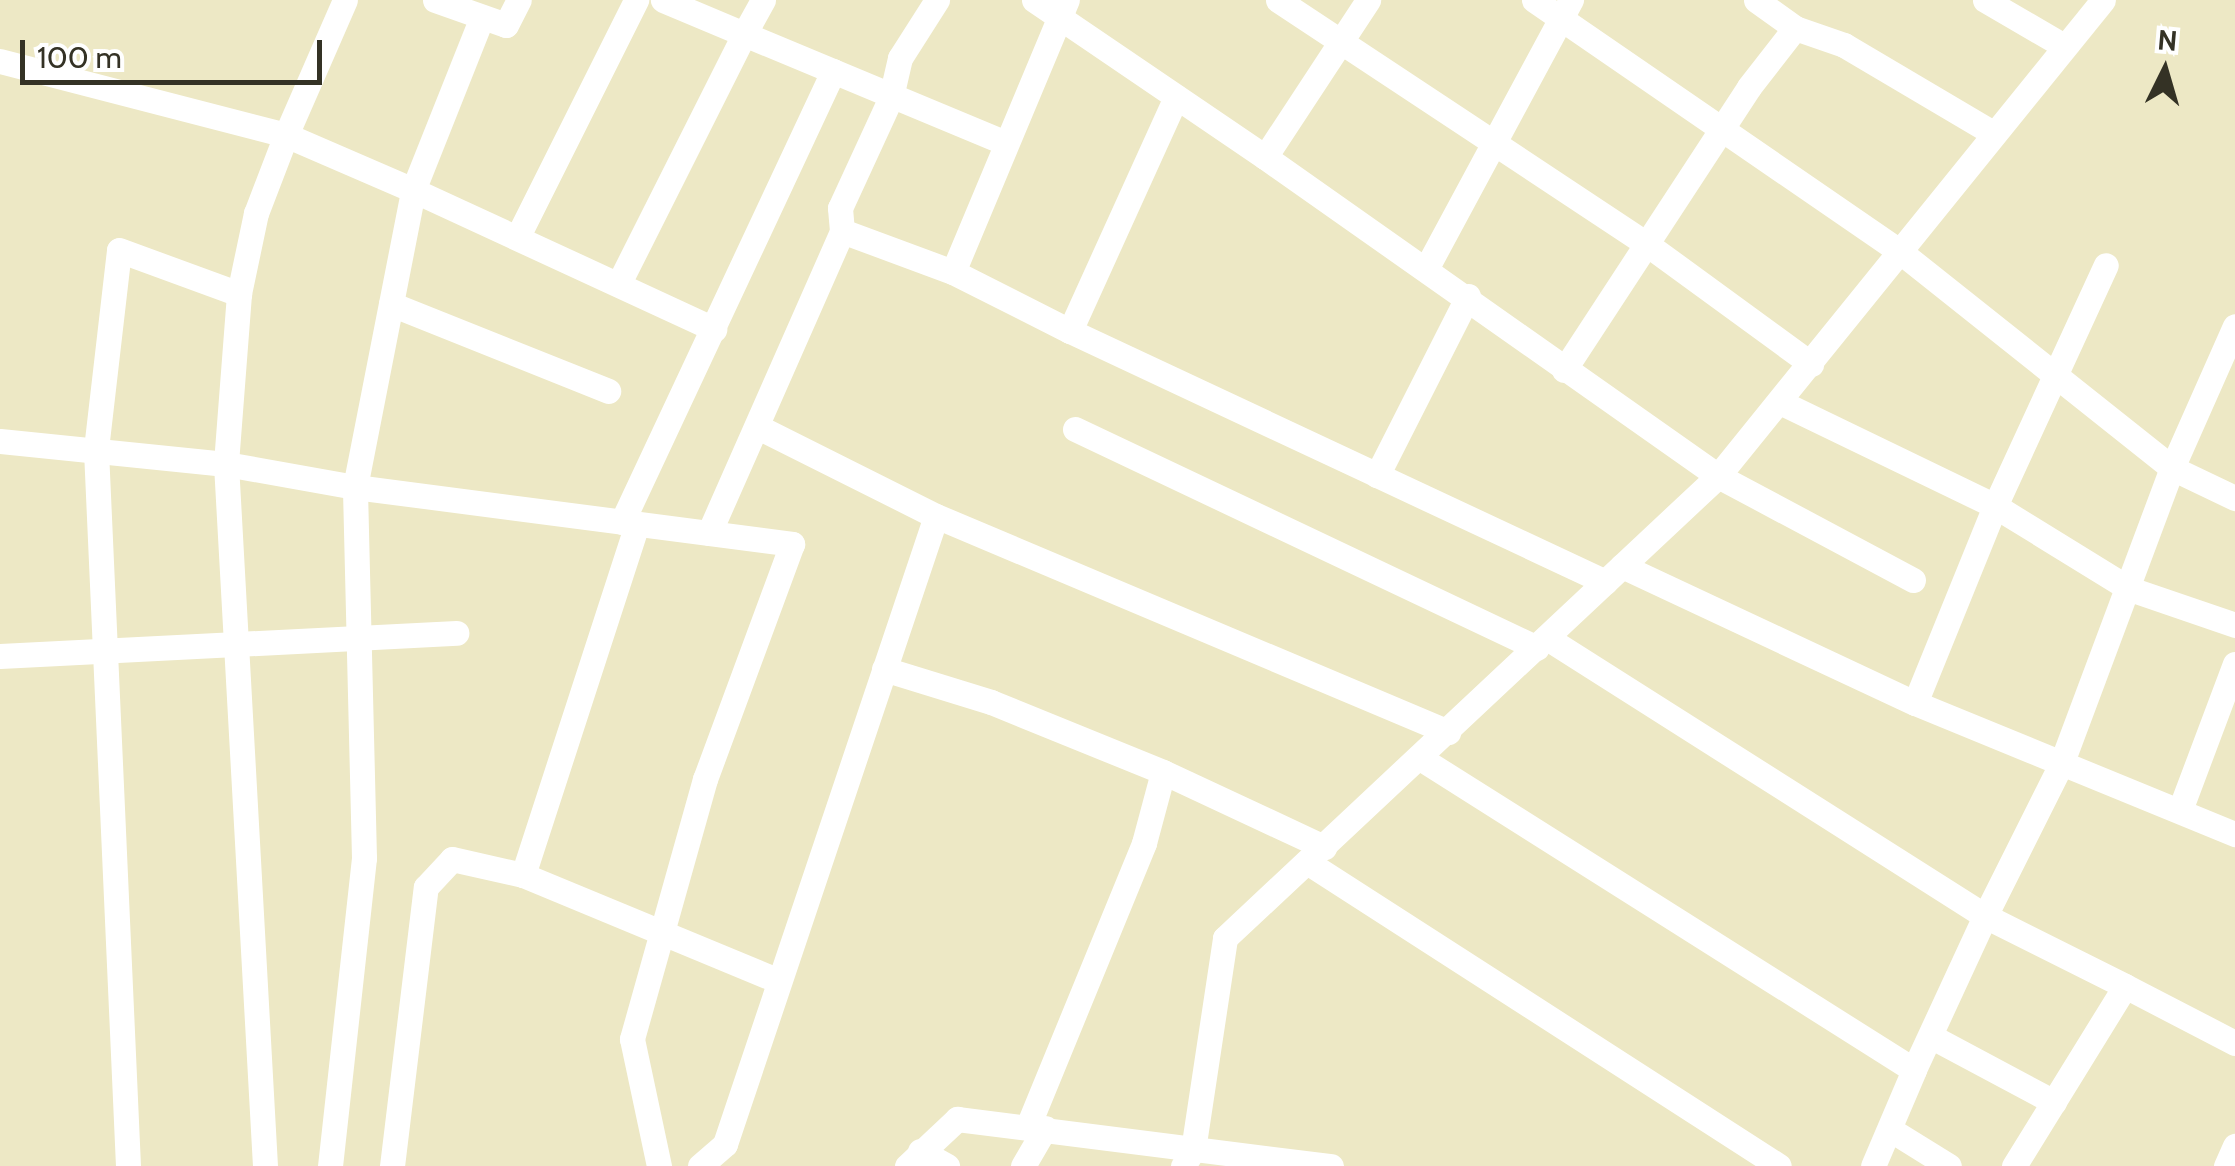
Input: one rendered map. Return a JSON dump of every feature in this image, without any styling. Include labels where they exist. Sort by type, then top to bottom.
[{"type":"street","points":[[265,1166],[226,464],[238,294],[256,213],[345,0]]},
{"type":"street","points":[[435,0],[506,24],[518,0]]},
{"type":"street","points":[[519,234],[636,0]]},
{"type":"street","points":[[664,0],[1004,142]]},
{"type":"street","points":[[619,283],[762,0]]},
{"type":"street","points":[[709,533],[760,428],[842,232],[840,208],[891,97],[900,58],[937,0]]},
{"type":"street","points":[[1034,0],[1063,8],[1176,97],[1468,296],[1564,370],[1718,476],[1913,580]]},
{"type":"street","points":[[1278,0],[1648,245],[1811,364]]},
{"type":"street","points":[[1264,157],[1368,0]]},
{"type":"street","points":[[1534,0],[1566,9],[1724,130],[1903,254],[2054,378],[2172,468],[2235,498]]},
{"type":"street","points":[[1756,0],[1795,28],[1844,45],[1991,132]]},
{"type":"street","points":[[1986,0],[2064,46]]},
{"type":"street","points":[[1188,1158],[1225,938],[1718,476],[1903,254],[1991,132],[2103,0]]},
{"type":"street","points":[[954,272],[1004,142],[1063,8]]},
{"type":"street","points":[[1426,269],[1566,9]]},
{"type":"street","points":[[330,1166],[364,858],[355,488],[413,190],[482,16]]},
{"type":"street","points":[[1564,370],[1795,28]]},
{"type":"street","points":[[0,61],[286,134],[519,234],[714,330]]},
{"type":"street","points":[[522,876],[629,523],[832,71]]},
{"type":"street","points":[[1070,331],[1176,97]]},
{"type":"street","points":[[842,232],[954,272],[1070,331],[1378,475],[2235,834]]},
{"type":"street","points":[[128,1166],[96,450],[120,250],[238,294]]},
{"type":"street","points":[[1915,703],[1995,506],[2106,265]]},
{"type":"street","points":[[1378,475],[1468,296]]},
{"type":"street","points":[[391,304],[608,391]]},
{"type":"street","points":[[1873,1166],[1914,1070],[1934,1038],[1985,916],[2062,762],[2130,589],[2172,468],[2235,326]]},
{"type":"street","points":[[1780,402],[1995,506],[2130,589],[2235,625]]},
{"type":"street","points":[[760,428],[936,516],[1448,732]]},
{"type":"street","points":[[1075,429],[1542,643],[1985,916],[2235,1043]]},
{"type":"street","points":[[0,440],[226,464],[355,488],[792,544],[704,779],[656,936],[632,1039],[659,1166]]},
{"type":"street","points":[[700,1166],[724,1144],[776,980],[936,516]]},
{"type":"street","points":[[0,656],[456,632]]},
{"type":"street","points":[[2180,810],[2235,664]]},
{"type":"street","points":[[884,670],[990,702],[1164,772],[1315,855],[1779,1166]]},
{"type":"street","points":[[1420,758],[1914,1070]]},
{"type":"street","points":[[1023,1166],[1144,843],[1164,772]]},
{"type":"street","points":[[392,1166],[426,888],[452,859],[522,876],[656,936],[776,980]]},
{"type":"street","points":[[2014,1166],[2125,986]]},
{"type":"street","points":[[1934,1038],[2054,1102]]},
{"type":"street","points":[[913,1158],[957,1119],[1036,1127],[1188,1158],[1331,1166]]},
{"type":"street","points":[[1890,1130],[1950,1166]]},
{"type":"street","points":[[2226,1166],[2235,1146]]},
{"type":"street","points":[[913,1158],[947,1166]]}]
